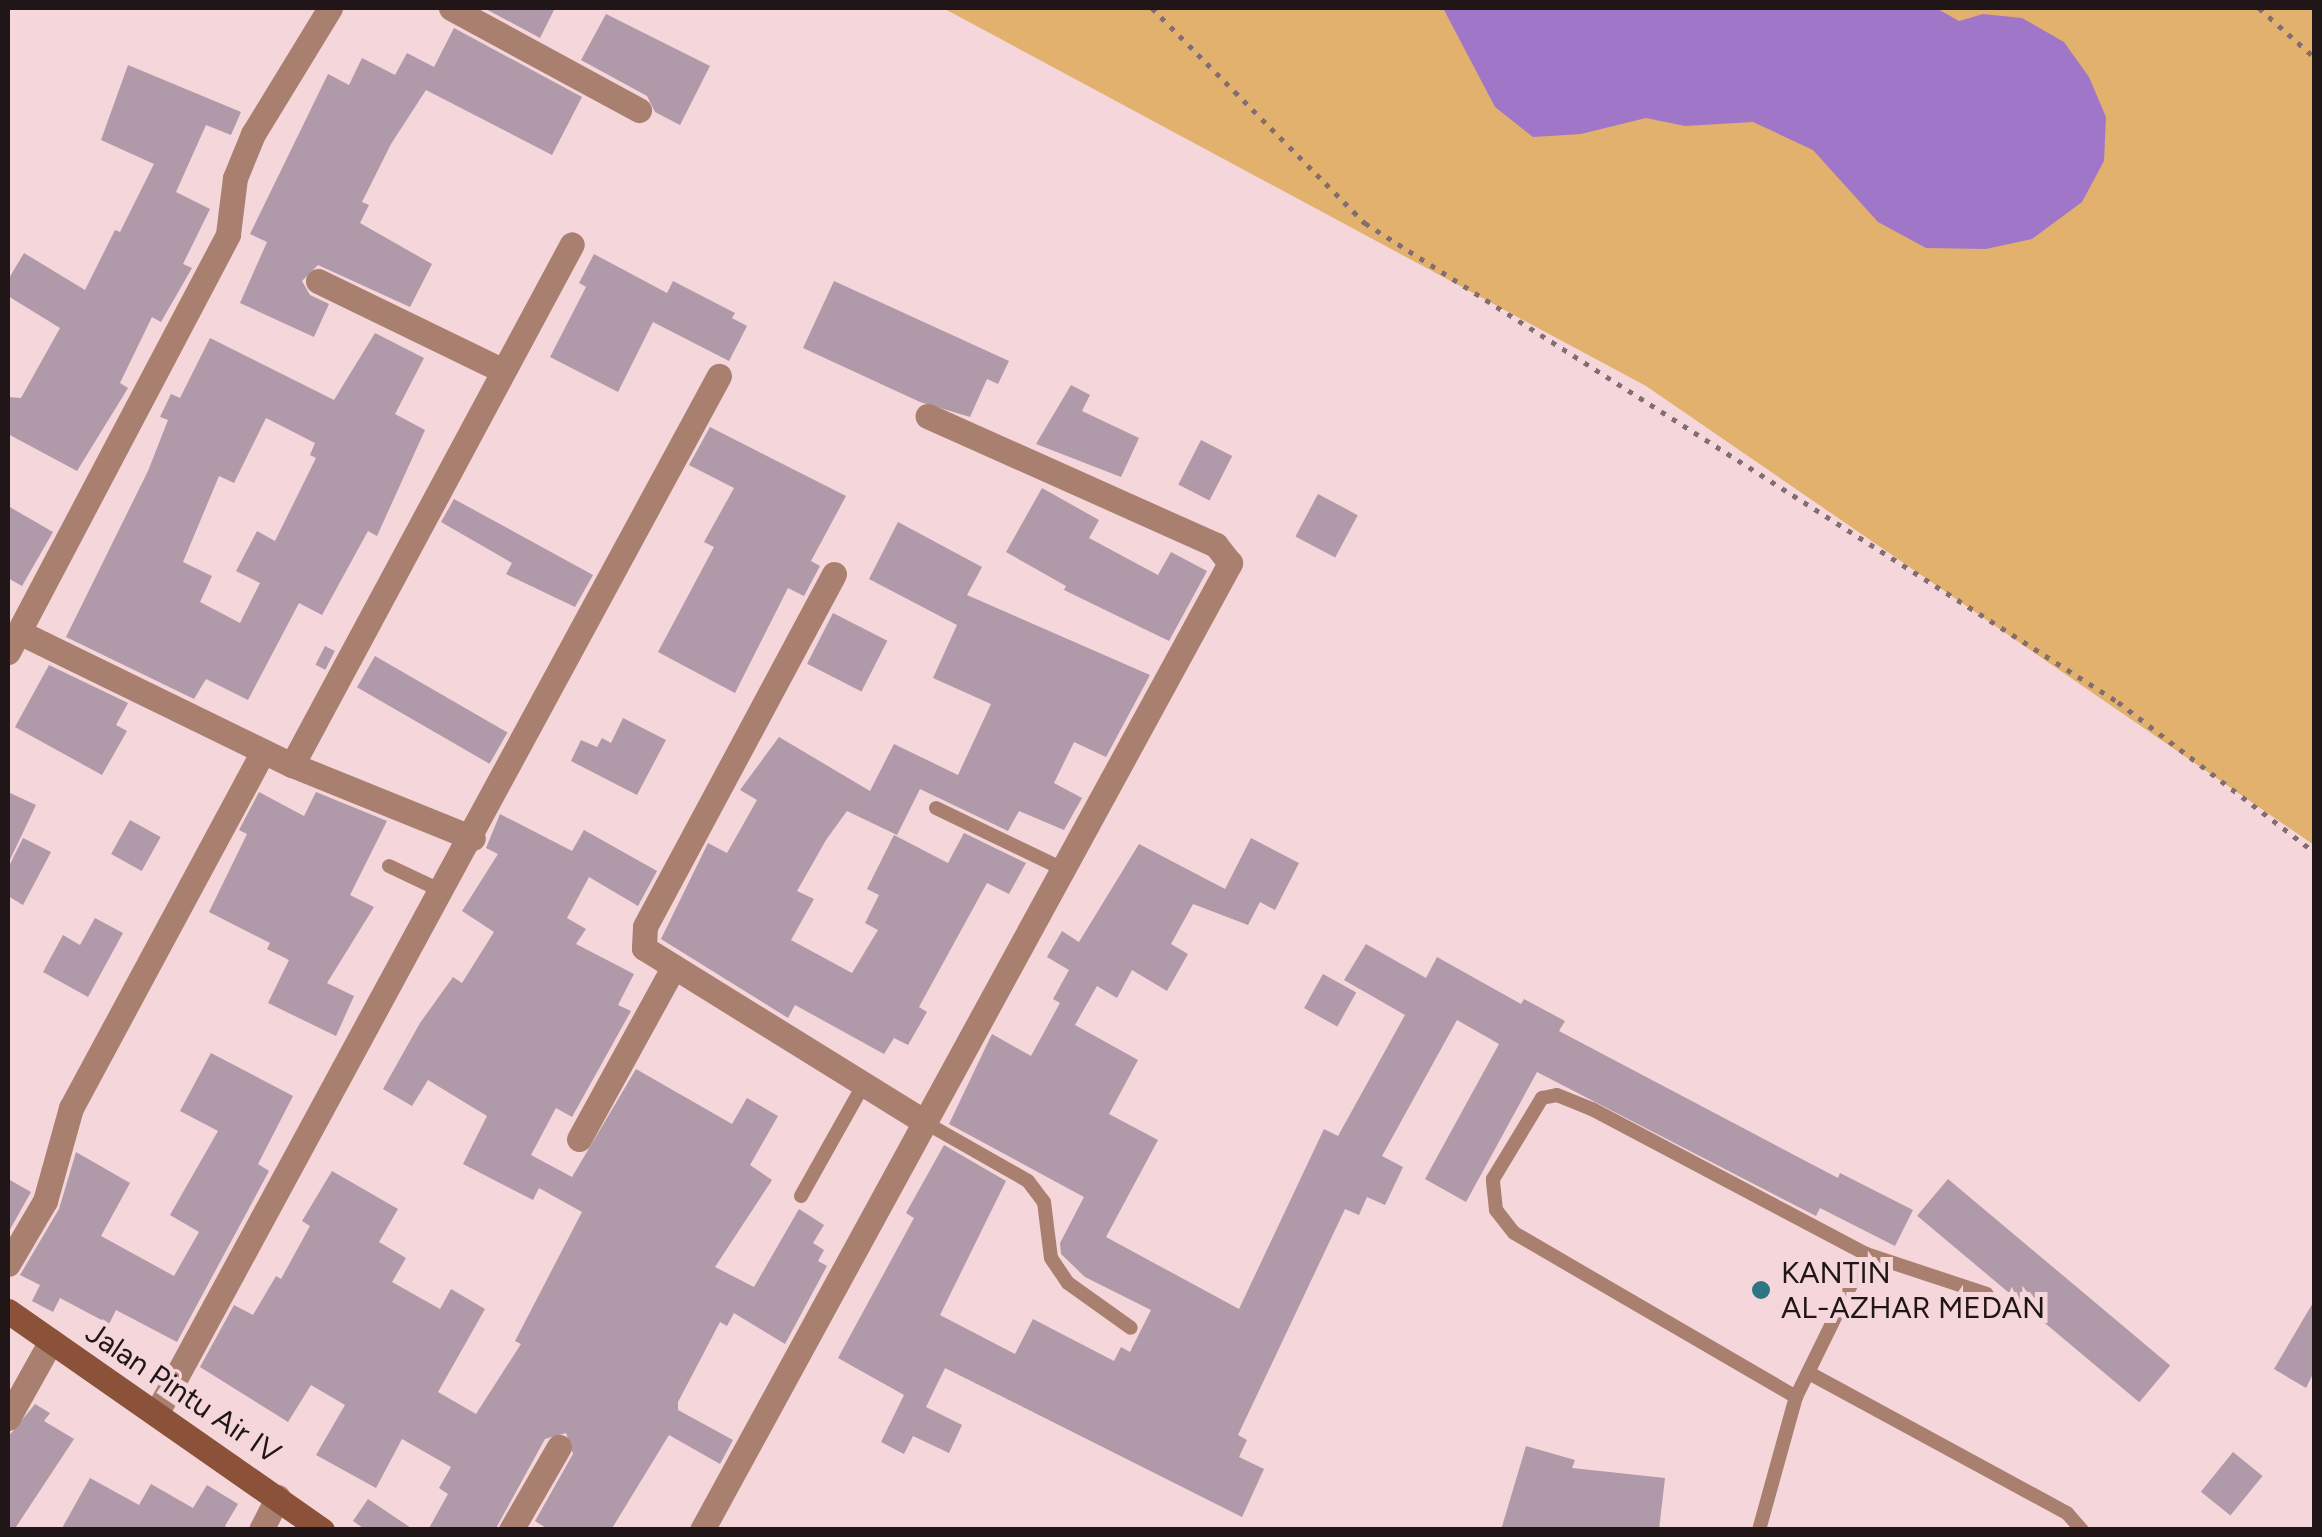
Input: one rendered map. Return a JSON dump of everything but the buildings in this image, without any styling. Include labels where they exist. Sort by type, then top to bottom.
[{"type":"main road","name":"Jalan Pintu Air IV","points":[[8,1311],[322,1530]]},
{"type":"street","points":[[330,8],[253,134],[235,178],[228,234],[13,642],[473,838]]},
{"type":"street","points":[[451,8],[638,110]]},
{"type":"street","points":[[292,764],[500,370],[572,244]]},
{"type":"street","points":[[318,281],[500,370]]},
{"type":"street","points":[[156,1414],[444,892],[719,376]]},
{"type":"street","points":[[702,1530],[1220,590],[1230,557],[928,416]]},
{"type":"street","points":[[834,574],[645,927],[644,948],[672,970],[861,1089],[926,1124]]},
{"type":"street","points":[[8,1264],[45,1201],[71,1108],[263,751]]},
{"type":"street","points":[[579,1139],[672,970]]},
{"type":"street","points":[[8,1418],[51,1341]]},
{"type":"street","points":[[511,1530],[559,1447]]},
{"type":"street","points":[[262,1530],[278,1497]]},
{"type":"lane","points":[[936,808],[1063,869]]},
{"type":"lane","points":[[389,866],[444,892]]},
{"type":"lane","points":[[800,1196],[861,1089]]},
{"type":"lane","points":[[1796,1397],[1514,1233],[1496,1210],[1493,1179],[1506,1151],[1542,1098],[1557,1095],[1866,1254],[1987,1294]]},
{"type":"lane","points":[[926,1124],[1028,1181],[1044,1202],[1051,1258],[1068,1283],[1130,1328]]},
{"type":"lane","points":[[1759,1530],[1796,1397],[1866,1254]]},
{"type":"lane","points":[[1809,1373],[2067,1513],[2082,1530]]},
{"type":"path","points":[[1152,8],[1365,224],[2118,702],[2314,852]]},
{"type":"path","points":[[2259,8],[2314,57]]},
{"type":"shaded area","points":[[943,8],[2314,8],[2314,845],[1646,386]]},
{"type":"shaded area","points":[[1443,8],[1936,8],[1959,21],[1983,14],[2022,18],[2064,42],[2089,77],[2106,117],[2104,161],[2082,202],[2032,239],[1986,249],[1926,248],[1878,222],[1813,150],[1753,122],[1685,126],[1646,118],[1581,134],[1533,137],[1495,107]]},
{"type":"place","name":"KANTIN AL-AZHAR MEDAN","points":[[1761,1290]]}]
